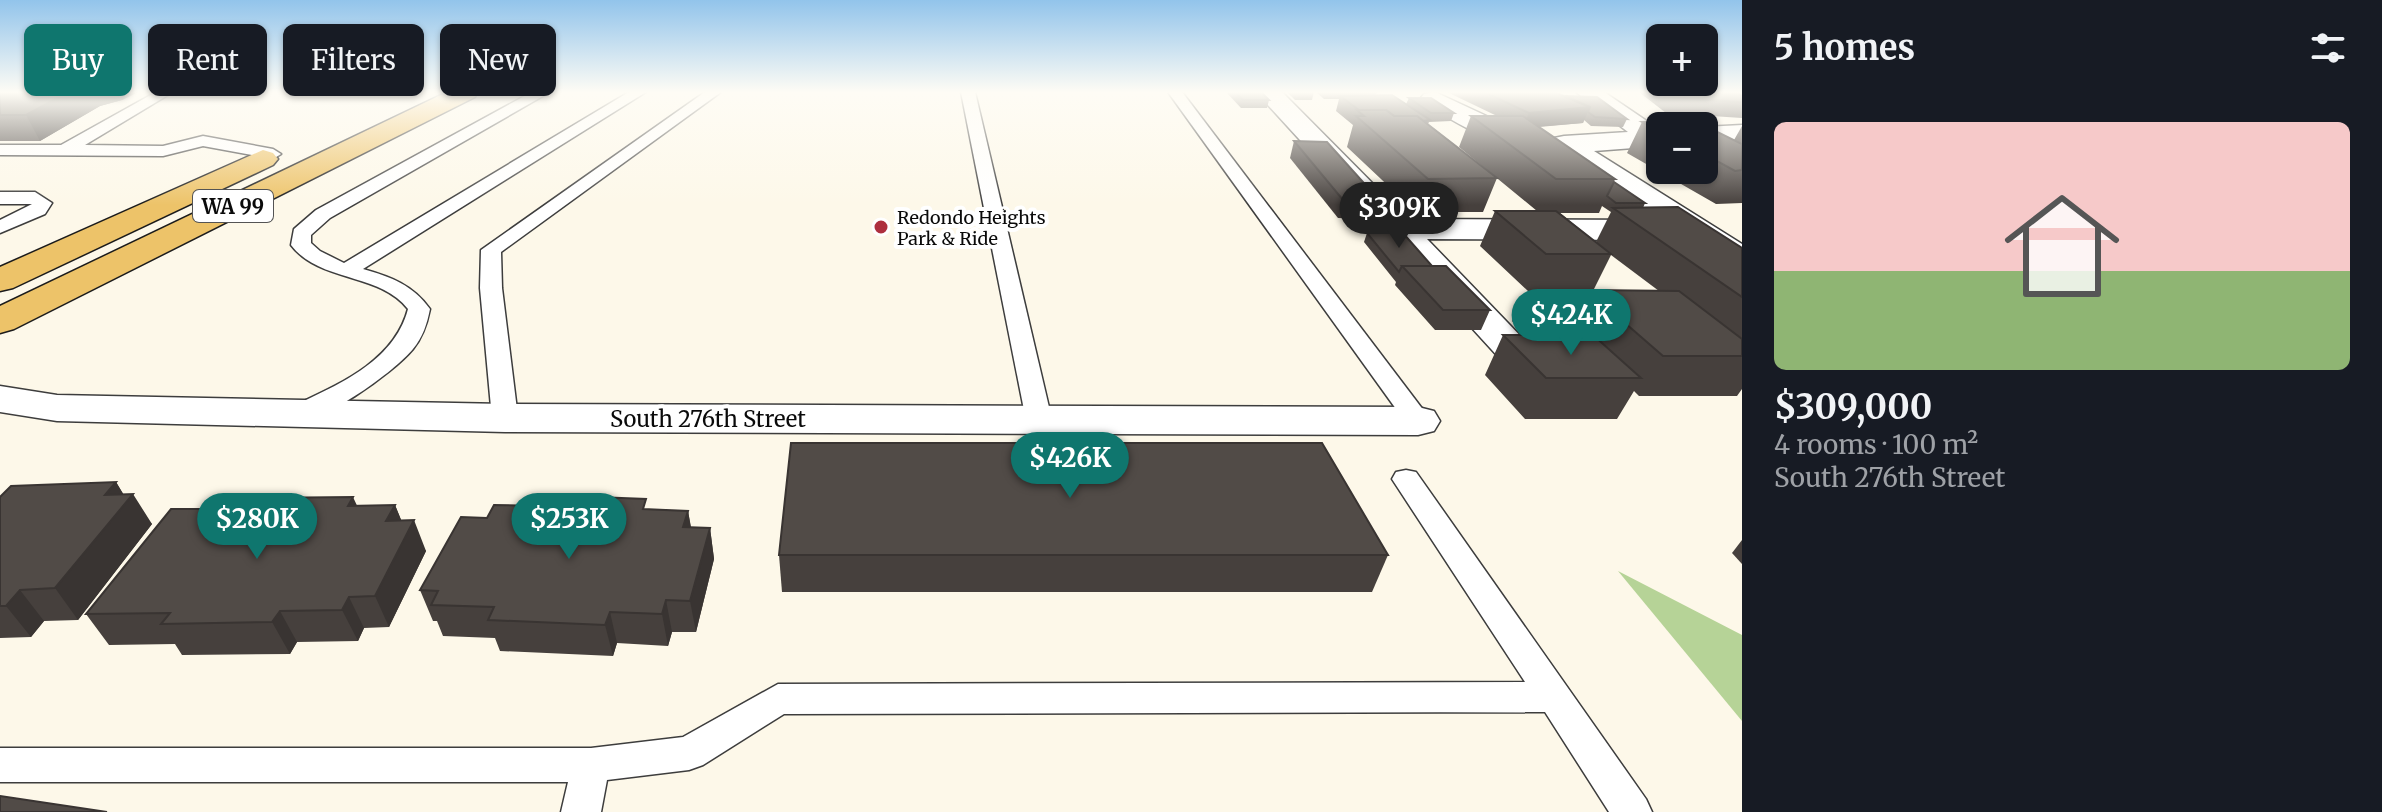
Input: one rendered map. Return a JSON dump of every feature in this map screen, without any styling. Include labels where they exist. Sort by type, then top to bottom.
[{"type":"main road","name":"WA 99","points":[[0,321],[389,130]]},
{"type":"main road","name":"WA 99","points":[[0,280],[287,148]]},
{"type":"street","points":[[1305,130],[1516,352]]},
{"type":"street","points":[[1494,130],[1564,144],[1646,139]]},
{"type":"street","points":[[1718,134],[1742,133]]},
{"type":"street","points":[[1564,144],[1742,259]]},
{"type":"street","points":[[1400,229],[1697,230]]},
{"type":"street","name":"South 276th Street","points":[[0,399],[57,408],[505,418],[1418,421]]},
{"type":"lane","points":[[64,150],[99,130]]},
{"type":"lane","points":[[298,414],[336,395],[381,366],[415,329],[419,309],[407,295],[306,251],[299,240],[309,225],[476,130]]},
{"type":"lane","points":[[347,270],[577,130]]},
{"type":"lane","points":[[505,418],[491,288],[491,250],[661,130]]},
{"type":"lane","points":[[976,130],[1039,420]]},
{"type":"lane","points":[[1203,130],[1418,421]]},
{"type":"lane","points":[[0,150],[176,150],[203,141],[287,148]]},
{"type":"lane","points":[[0,198],[35,198],[43,203],[38,210],[0,227]]},
{"type":"lane","points":[[1406,479],[1632,812]]},
{"type":"lane","points":[[0,765],[591,765],[689,753],[778,699],[1555,697]]},
{"type":"lane","points":[[581,812],[591,765]]},
{"type":"green space","points":[[1618,571],[1742,635],[1742,721]]},
{"type":"building","points":[[1372,130],[1435,130],[1497,178],[1428,179]]},
{"type":"building","points":[[1490,130],[1543,130],[1615,179],[1556,179]]},
{"type":"building","points":[[1718,132],[1742,144],[1742,170],[1735,171],[1718,162]]},
{"type":"building","points":[[1294,141],[1327,142],[1380,201],[1343,200]]},
{"type":"building","points":[[1614,182],[1645,203],[1616,203],[1607,196]]},
{"type":"building","points":[[1678,207],[1742,248],[1742,297],[1613,208]]},
{"type":"building","points":[[1495,211],[1556,211],[1611,254],[1546,254]]},
{"type":"building","points":[[1367,233],[1403,233],[1432,266],[1402,266],[1399,272]]},
{"type":"building","points":[[1402,266],[1446,266],[1490,310],[1443,310]]},
{"type":"building","points":[[1587,290],[1679,291],[1742,339],[1742,356],[1663,356]]},
{"type":"building","points":[[1517,311],[1552,311],[1575,335],[1539,335]]},
{"type":"building","points":[[1503,335],[1593,335],[1641,378],[1546,378]]},
{"type":"building","points":[[791,443],[1322,443],[1388,555],[779,555]]},
{"type":"building","points":[[116,482],[105,495],[133,494],[55,588],[20,590],[6,606],[0,606],[0,497],[11,486]]},
{"type":"building","points":[[544,495],[646,499],[643,509],[688,511],[683,527],[710,528],[690,601],[666,600],[662,614],[610,612],[605,625],[488,620],[494,607],[431,605],[438,591],[420,590],[461,517],[487,518],[494,505],[539,506]]},
{"type":"building","points":[[353,497],[348,506],[395,505],[386,521],[414,520],[375,596],[349,597],[342,610],[280,611],[272,622],[161,624],[170,613],[86,614],[171,509],[242,509],[250,498]]},
{"type":"building","points":[[0,796],[107,812],[0,812]]},
{"type":"place","name":"Redondo Heights Park & Ride","points":[[881,227]]}]
